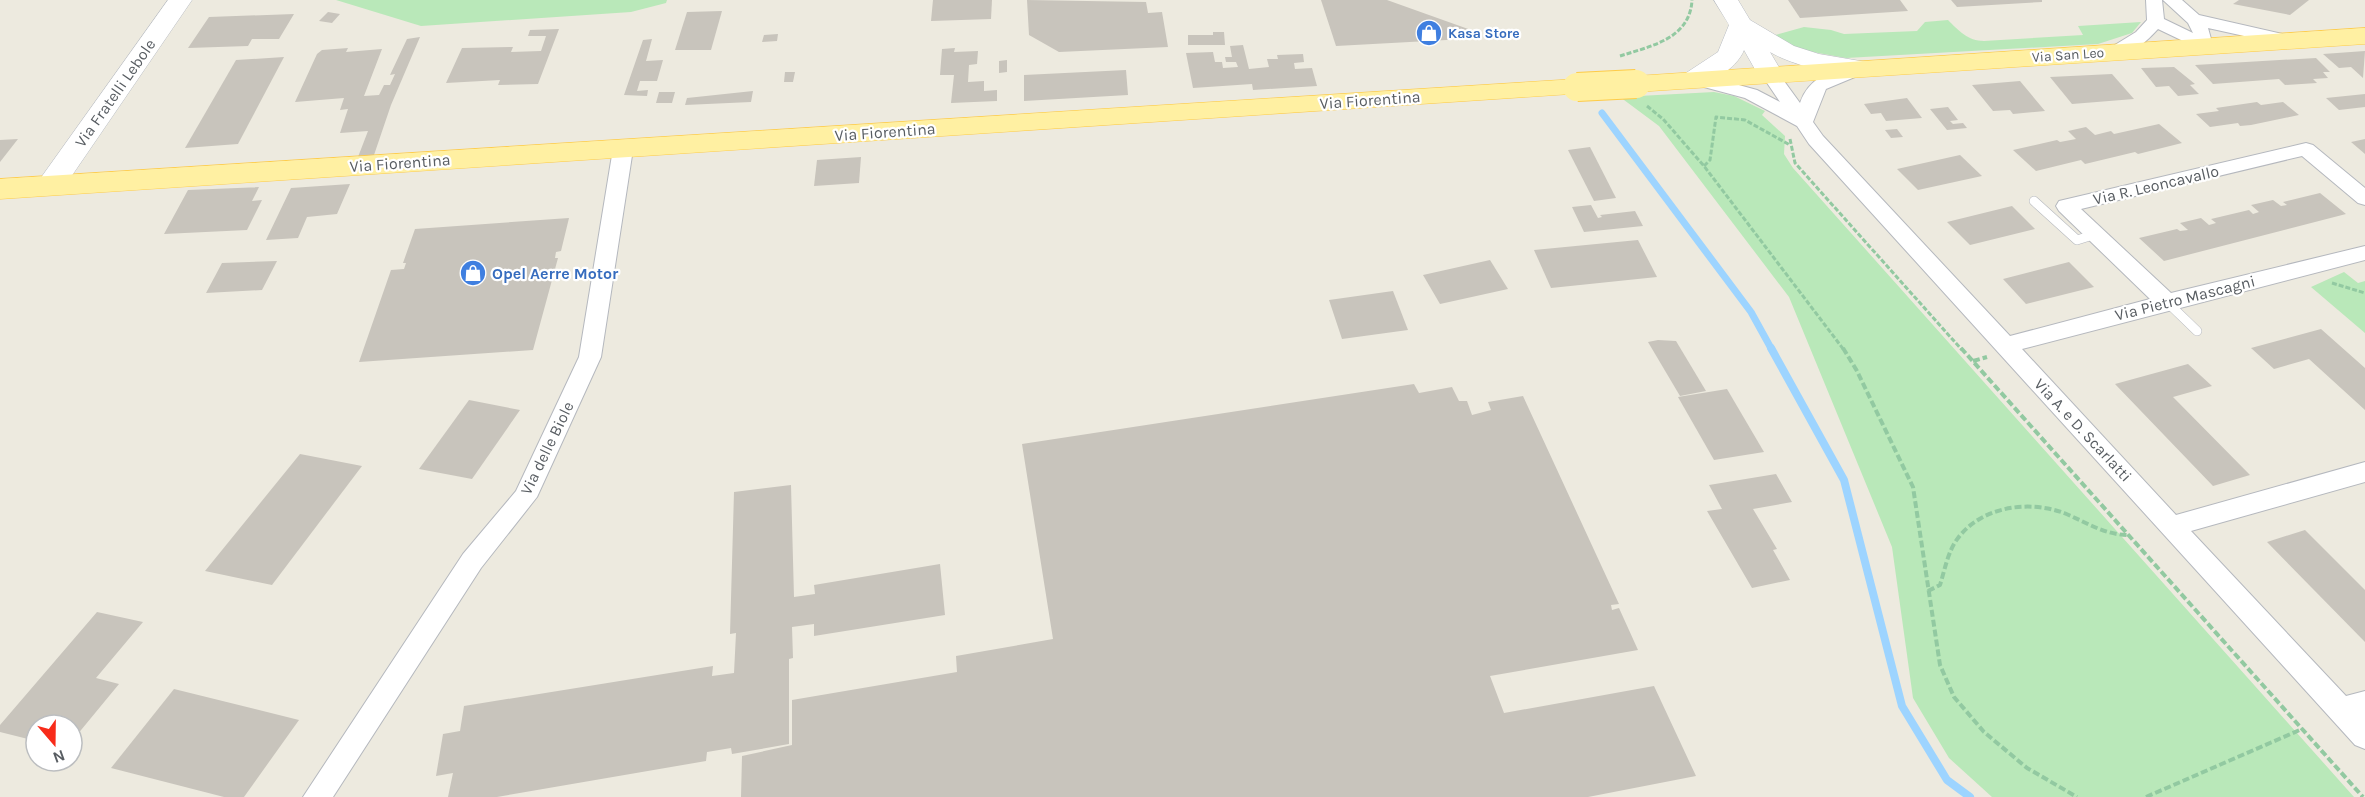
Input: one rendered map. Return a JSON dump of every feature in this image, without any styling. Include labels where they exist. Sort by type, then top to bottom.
[{"type":"main road","name":"Via San Leo","points":[[1770,74],[2365,36]]},
{"type":"main road","name":"Via Fiorentina","points":[[0,189],[1577,87],[1638,93],[1695,79],[1770,74]]},
{"type":"street","name":"Via Fratelli Lebole","points":[[50,186],[180,0]]},
{"type":"street","points":[[1726,0],[1770,74]]},
{"type":"street","points":[[2116,52],[2142,36],[2156,21],[2154,0]]},
{"type":"street","points":[[2171,0],[2196,19],[2237,32],[2290,41]]},
{"type":"street","points":[[2196,19],[2203,33],[2204,46]]},
{"type":"street","points":[[2156,21],[2204,46]]},
{"type":"street","points":[[1741,26],[1785,51],[1816,61],[1863,68]]},
{"type":"street","points":[[1695,79],[1729,56],[1741,26]]},
{"type":"street","points":[[1797,128],[1811,91],[1826,80],[1863,68]]},
{"type":"street","name":"Via A. e D. Scarlatti","points":[[1770,74],[1797,128]]},
{"type":"street","name":"Via A. e D. Scarlatti","points":[[1695,79],[1751,94],[1816,140],[2172,526],[2353,706],[2365,736]]},
{"type":"street","name":"Via delle Biole","points":[[316,797],[472,561],[525,496],[590,357],[623,149]]},
{"type":"street","name":"Via R. Leoncavallo","points":[[2166,302],[2066,206],[2306,149],[2365,198]]},
{"type":"street","name":"Via Pietro Mascagni","points":[[2006,345],[2166,302],[2365,253]]},
{"type":"street","points":[[2172,526],[2365,472]]},
{"type":"lane","points":[[2034,201],[2077,240],[2096,234]]},
{"type":"lane","points":[[2166,302],[2197,331]]},
{"type":"path","points":[[1611,60],[1681,31],[1690,22],[1692,0]]},
{"type":"path","points":[[1638,93],[1704,166],[1833,333],[1857,371],[1912,487],[1940,665],[1954,697],[1984,732],[2027,768],[2077,797]]},
{"type":"path","points":[[1704,166],[1710,160],[1716,117],[1727,115],[1741,118],[1790,146]]},
{"type":"path","points":[[1797,128],[1790,146],[1795,163],[2363,797]]},
{"type":"path","points":[[1928,591],[1940,585],[1950,553],[1964,531],[1984,517],[2009,507],[2035,506],[2062,512],[2115,536],[2129,535]]},
{"type":"path","points":[[2146,797],[2302,729]]},
{"type":"green space","points":[[336,0],[667,0],[666,3],[631,12],[421,26]]},
{"type":"green space","points":[[1948,20],[1968,37],[1978,41],[2083,35],[2078,26],[2141,22],[2132,33],[2098,44],[1846,58],[1796,49],[1768,37],[1804,27],[1844,34],[1917,31],[1925,22]]},
{"type":"green space","points":[[1714,92],[1734,96],[1765,111],[1762,115],[1785,136],[1784,154],[1793,168],[2354,797],[1992,797],[1949,758],[1913,698],[1892,547],[1789,297],[1659,126],[1620,97]]},
{"type":"green space","points":[[2344,272],[2358,283],[2365,281],[2365,333],[2311,287]]},
{"type":"building","points":[[933,0],[992,0],[991,19],[931,21]]},
{"type":"building","points":[[1027,0],[1146,2],[1148,13],[1162,12],[1168,47],[1059,52],[1029,35]]},
{"type":"building","points":[[1321,0],[1387,0],[1471,30],[1476,36],[1465,39],[1336,46]]},
{"type":"building","points":[[1788,0],[1900,0],[1908,11],[1800,18]]},
{"type":"building","points":[[1951,0],[2042,0],[2042,2],[1957,7]]},
{"type":"building","points":[[2239,0],[2309,0],[2290,15],[2233,4]]},
{"type":"building","points":[[722,11],[711,50],[675,50],[687,12]]},
{"type":"building","points":[[328,12],[340,14],[332,23],[319,21]]},
{"type":"building","points":[[294,14],[279,39],[252,39],[248,46],[188,48],[209,17]]},
{"type":"building","points":[[559,29],[538,84],[498,85],[500,80],[446,83],[462,48],[513,47],[511,52],[541,51],[546,36],[528,36],[530,30]]},
{"type":"building","points":[[1213,32],[1224,32],[1225,45],[1188,45],[1188,35],[1213,35]]},
{"type":"building","points":[[778,34],[777,41],[762,42],[764,35]]},
{"type":"building","points":[[420,37],[391,105],[374,155],[358,157],[368,131],[340,133],[348,109],[340,110],[344,98],[295,102],[317,54],[322,50],[348,48],[346,52],[382,49],[364,96],[379,95],[384,85],[390,85],[395,74],[390,75],[407,39]]},
{"type":"building","points":[[652,39],[646,61],[663,60],[657,81],[640,81],[637,91],[648,90],[647,96],[624,95],[643,40]]},
{"type":"building","points":[[1243,45],[1249,69],[1269,67],[1267,59],[1278,59],[1277,55],[1303,54],[1304,62],[1294,63],[1295,69],[1312,68],[1317,86],[1253,90],[1252,84],[1193,88],[1186,53],[1213,52],[1215,62],[1222,62],[1223,68],[1238,67],[1236,62],[1226,62],[1225,57],[1232,57],[1230,46]]},
{"type":"building","points":[[955,48],[954,52],[978,51],[977,64],[969,65],[968,82],[984,81],[984,91],[997,90],[997,101],[951,103],[954,75],[940,75],[942,49]]},
{"type":"building","points":[[2365,51],[2363,78],[2351,67],[2339,68],[2323,54]]},
{"type":"building","points":[[284,57],[238,144],[185,148],[236,60]]},
{"type":"building","points":[[2316,58],[2330,72],[2323,72],[2328,78],[2313,79],[2317,83],[2285,85],[2279,79],[2213,84],[2195,65]]},
{"type":"building","points":[[1007,60],[1007,72],[999,73],[999,61]]},
{"type":"building","points":[[2174,67],[2195,84],[2190,85],[2199,94],[2178,96],[2169,86],[2156,87],[2141,68]]},
{"type":"building","points":[[1126,70],[1128,95],[1024,101],[1024,75]]},
{"type":"building","points":[[785,72],[795,72],[793,82],[784,82]]},
{"type":"building","points":[[2112,74],[2134,99],[2072,104],[2050,77]]},
{"type":"building","points":[[2020,81],[2045,111],[2013,114],[2010,110],[1993,111],[1972,85]]},
{"type":"building","points":[[753,91],[751,102],[685,105],[687,98]]},
{"type":"building","points":[[659,92],[675,92],[672,103],[656,103]]},
{"type":"building","points":[[2365,94],[2365,107],[2339,110],[2326,98]]},
{"type":"building","points":[[1907,98],[1922,118],[1886,121],[1881,113],[1871,114],[1864,104]]},
{"type":"building","points":[[2257,102],[2261,105],[2283,102],[2299,115],[2251,125],[2240,126],[2238,123],[2210,127],[2196,114],[2219,111],[2216,108]]},
{"type":"building","points":[[1948,107],[1958,120],[1950,121],[1953,124],[1963,123],[1967,128],[1947,130],[1930,109]]},
{"type":"building","points":[[2159,124],[2182,143],[2138,154],[2135,152],[2085,164],[2081,160],[2036,171],[2013,150],[2057,140],[2060,142],[2076,139],[2068,131],[2086,127],[2095,135],[2111,131],[2114,134]]},
{"type":"building","points":[[1897,129],[1903,137],[1891,138],[1885,130]]},
{"type":"building","points":[[18,139],[0,162],[0,140]]},
{"type":"building","points":[[2365,139],[2365,154],[2351,142]]},
{"type":"building","points":[[1590,147],[1616,198],[1594,201],[1568,150]]},
{"type":"building","points":[[1960,155],[1982,176],[1918,190],[1897,169]]},
{"type":"building","points":[[861,157],[859,183],[814,186],[817,160]]},
{"type":"building","points":[[350,184],[337,214],[307,217],[298,238],[266,240],[291,188]]},
{"type":"building","points":[[259,187],[252,201],[262,200],[247,230],[164,234],[188,190]]},
{"type":"building","points":[[2320,193],[2346,214],[2164,261],[2139,238],[2177,229],[2188,230],[2180,223],[2201,218],[2209,225],[2216,223],[2211,219],[2249,210],[2253,214],[2259,212],[2251,205],[2273,200],[2281,206],[2287,205],[2283,202]]},
{"type":"building","points":[[1591,205],[1598,218],[1602,217],[1600,215],[1635,211],[1643,226],[1584,232],[1572,207]]},
{"type":"building","points":[[2012,206],[2035,229],[1970,245],[1947,222]]},
{"type":"building","points":[[569,218],[561,251],[556,252],[555,258],[558,258],[533,350],[359,362],[391,270],[404,269],[406,263],[403,263],[415,229]]},
{"type":"building","points":[[1638,240],[1657,277],[1551,288],[1534,250]]},
{"type":"building","points":[[1490,260],[1508,289],[1440,304],[1423,275]]},
{"type":"building","points":[[277,261],[262,290],[206,293],[222,263]]},
{"type":"building","points":[[2069,262],[2094,287],[2026,304],[2003,279]]},
{"type":"building","points":[[1393,291],[1408,330],[1342,339],[1329,300]]},
{"type":"building","points":[[2321,329],[2365,368],[2365,410],[2309,359],[2274,369],[2251,348]]},
{"type":"building","points":[[1676,341],[1706,391],[1680,396],[1648,342]]},
{"type":"building","points":[[2188,364],[2212,386],[2173,397],[2250,475],[2213,486],[2115,384]]},
{"type":"building","points":[[1414,384],[1419,393],[1452,387],[1459,401],[1467,401],[1472,415],[1491,410],[1488,402],[1523,396],[1619,604],[1611,605],[1612,610],[1619,608],[1638,650],[1490,676],[1504,713],[1654,686],[1696,776],[1588,797],[741,797],[742,756],[792,745],[792,700],[957,672],[956,656],[1053,639],[1022,444]]},
{"type":"building","points":[[1727,389],[1764,452],[1714,460],[1678,397]]},
{"type":"building","points":[[469,400],[520,410],[472,479],[419,469]]},
{"type":"building","points":[[300,454],[362,466],[272,585],[205,571]]},
{"type":"building","points":[[1776,474],[1792,502],[1753,509],[1777,549],[1773,550],[1790,580],[1752,588],[1707,511],[1722,509],[1709,485]]},
{"type":"building","points":[[791,485],[794,597],[815,594],[814,585],[940,564],[945,615],[814,636],[814,624],[792,627],[793,658],[789,659],[789,744],[732,754],[731,748],[707,752],[706,761],[497,797],[448,797],[453,773],[436,776],[443,734],[460,731],[464,706],[713,666],[712,676],[734,673],[736,633],[730,634],[734,492]]},
{"type":"building","points":[[2305,530],[2365,590],[2365,642],[2267,542]]},
{"type":"building","points":[[97,612],[143,622],[96,678],[119,684],[84,726],[84,713],[24,713],[24,738],[0,732],[0,725]]},
{"type":"building","points":[[174,689],[299,720],[244,797],[224,797],[111,768]]},
{"type":"waterway","points":[[1602,113],[1751,312],[1772,350]]},
{"type":"waterway","points":[[1771,348],[1844,480],[1902,706],[1947,780],[1970,797]]},
{"type":"place","name":"Kasa Store","points":[[1429,33]]},
{"type":"place","name":"Opel Aerre Motor","points":[[473,273]]}]
